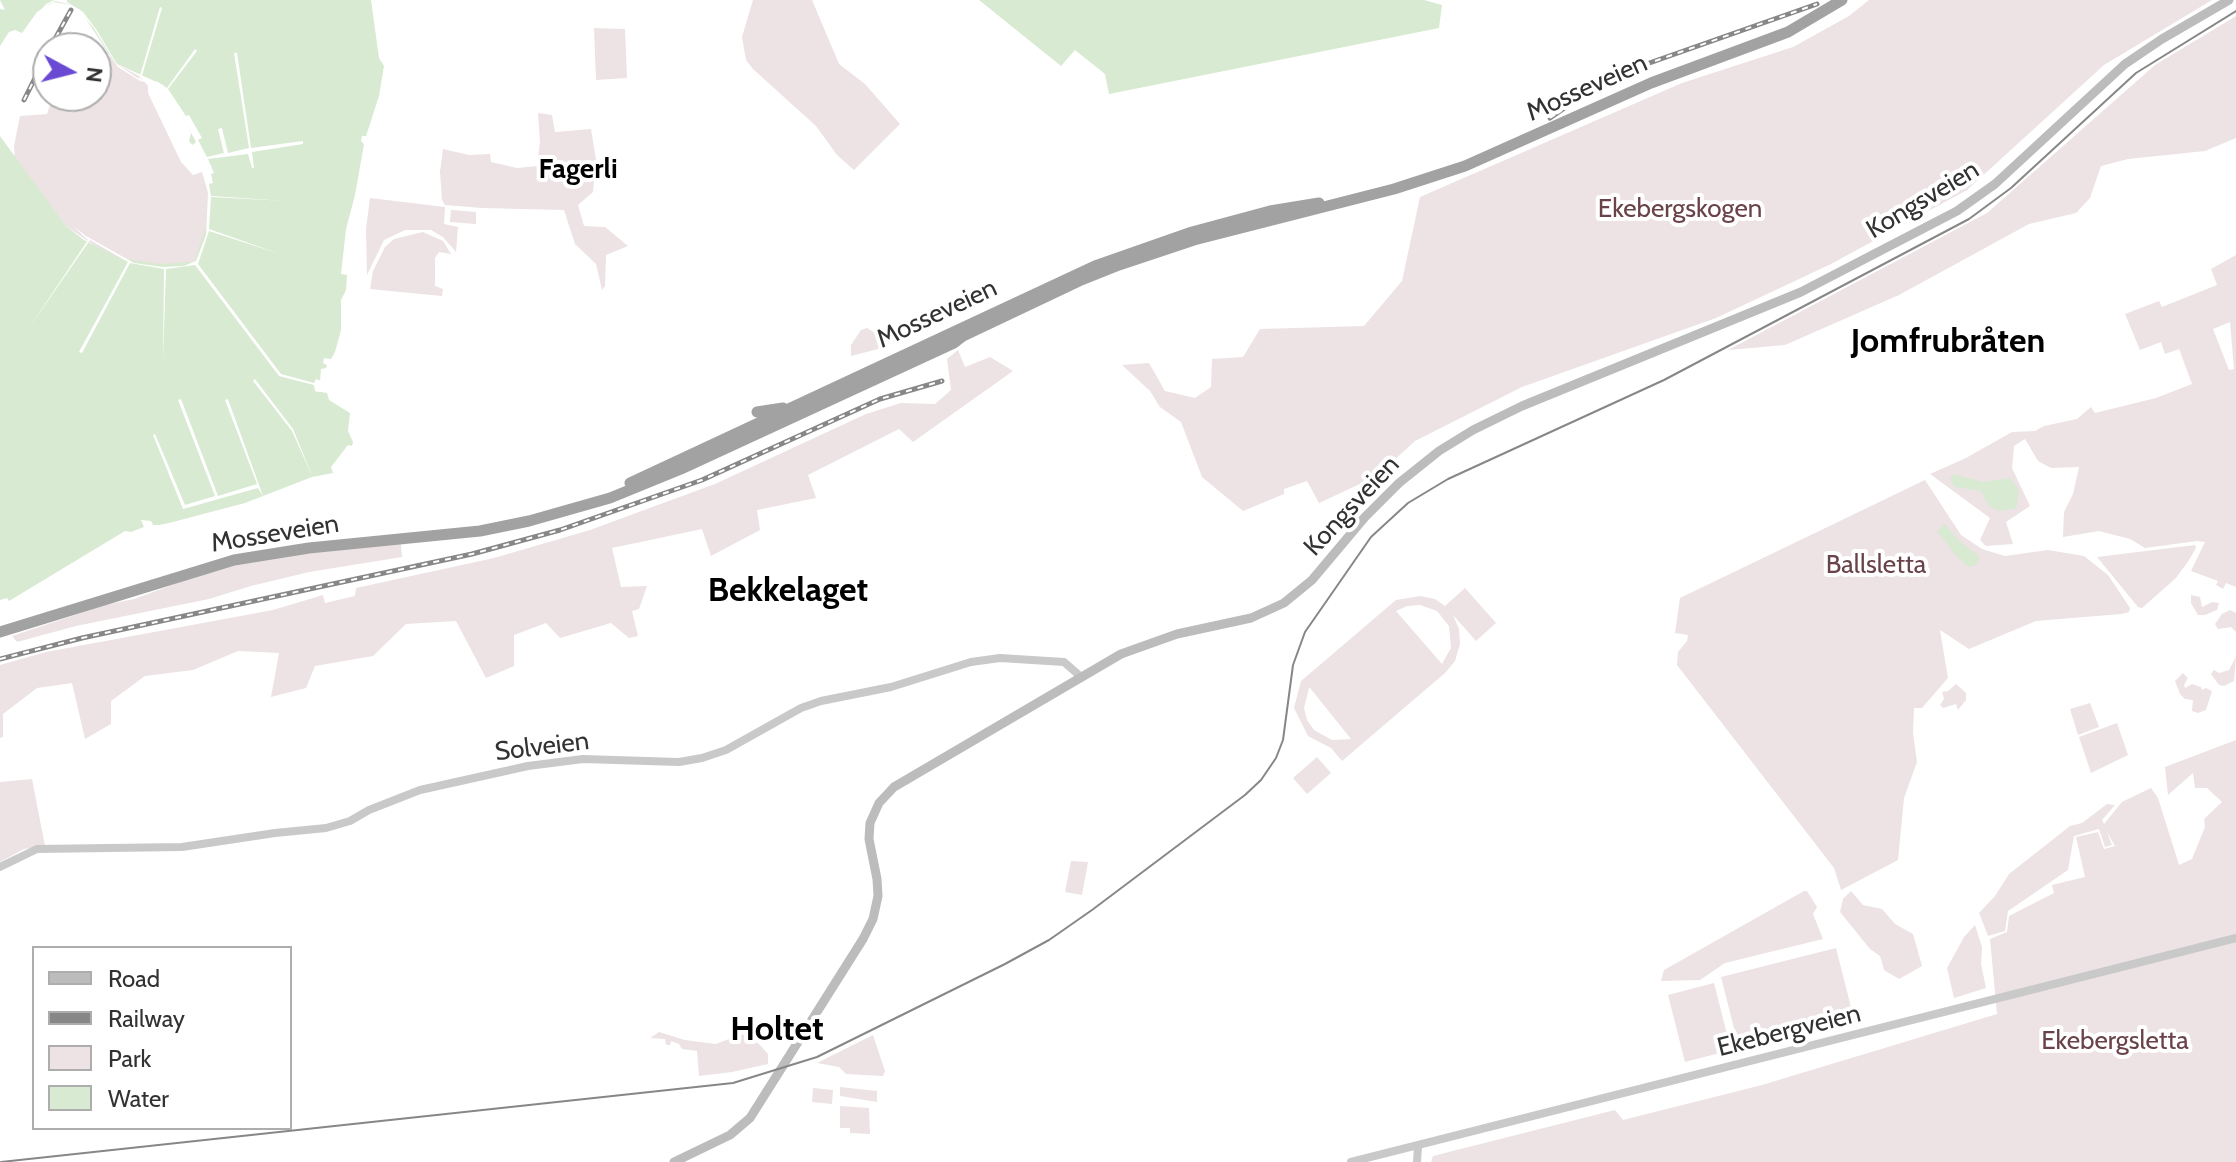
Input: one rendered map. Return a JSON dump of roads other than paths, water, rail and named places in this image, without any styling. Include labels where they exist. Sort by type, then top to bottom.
[{"type":"highway","name":"Mosseveien","points":[[0,632],[234,560],[309,548],[480,531],[585,506],[655,481],[954,343],[1079,281],[1224,231],[1417,183],[1465,166],[1651,83],[1788,32],[1842,0]]},
{"type":"highway","name":"Mosseveien","points":[[563,511],[1068,277],[1167,239],[1270,211],[1305,204],[1343,202]]},
{"type":"highway","points":[[936,340],[963,336]]},
{"type":"highway","points":[[866,384],[894,358]]},
{"type":"highway","points":[[757,412],[791,407]]},
{"type":"highway","points":[[630,482],[645,467]]},
{"type":"main road","name":"Kongsveien","points":[[674,1162],[690,1158],[730,1135],[750,1118],[863,939],[873,919],[877,901],[877,879],[869,830],[872,816],[881,799],[899,784],[1080,676],[1143,645],[1177,634],[1243,621],[1284,603],[1312,580],[1374,507],[1405,477],[1447,445],[1484,424],[1787,298],[1957,211],[1995,184],[2125,64],[2229,0]]},
{"type":"street","name":"Solveien","points":[[0,867],[37,849],[182,847],[326,828],[350,821],[420,790],[528,766],[583,759],[679,762],[702,758],[726,750],[811,704],[891,687],[976,661],[1000,658],[1064,662],[1080,676]]},
{"type":"street","name":"Ekebergveien","points":[[1351,1162],[2236,938]]},
{"type":"street","points":[[1417,1162],[1418,1146]]},
{"type":"water","points":[[0,0],[371,0],[379,58],[384,66],[379,96],[366,136],[362,136],[364,144],[346,229],[341,274],[347,275],[346,290],[341,300],[341,330],[331,359],[324,358],[323,363],[327,365],[321,369],[320,382],[315,391],[327,393],[329,400],[350,413],[348,431],[352,446],[348,445],[331,467],[333,473],[312,477],[245,503],[169,523],[153,525],[151,521],[141,520],[144,527],[125,531],[9,601],[7,598],[0,600],[0,136],[66,226],[84,240],[120,258],[160,264],[194,262],[206,227],[208,191],[199,154],[189,141],[191,133],[172,95],[163,85],[115,63],[112,58],[112,32],[95,32],[80,10],[54,2],[37,12],[22,33],[15,30],[9,32],[0,46],[0,9],[5,10]]},
{"type":"water","points":[[979,0],[1424,0],[1442,5],[1439,28],[1109,94],[1105,74],[1075,50],[1061,66]]},
{"type":"water","points":[[1953,474],[1983,482],[2010,478],[2019,490],[2016,508],[2000,511],[1989,507],[1981,491],[1955,487],[1950,480]]},
{"type":"water","points":[[1945,524],[1958,540],[1978,555],[1976,565],[1969,567],[1957,557],[1937,531]]},
{"type":"tram line","points":[[1,1162],[733,1083],[817,1057],[1005,964],[1049,940],[1092,910],[1261,780],[1276,758],[1283,740],[1293,665],[1305,632],[1371,537],[1408,503],[1448,479],[1664,380],[1969,219],[2011,188],[2136,73],[2236,11]]},
{"type":"railway","points":[[1550,118],[1586,93],[1638,67],[1817,4]]},
{"type":"railway","points":[[59,32],[71,10]]},
{"type":"railway","points":[[24,100],[32,84]]},
{"type":"railway","points":[[0,659],[82,638],[472,554],[560,530],[702,480],[880,399],[942,381]]},
{"type":"district","name":"Fagerli","points":[[578,170]]},
{"type":"district","name":"Jomfrubråten","points":[[1948,342]]},
{"type":"district","name":"Bekkelaget","points":[[788,591]]},
{"type":"district","name":"Holtet","points":[[777,1030]]},
{"type":"park label","name":"Ekebergskogen","points":[[1680,209]]},
{"type":"park label","name":"Ballsletta","points":[[1876,565]]},
{"type":"park label","name":"Ekebergsletta","points":[[2115,1041]]}]
